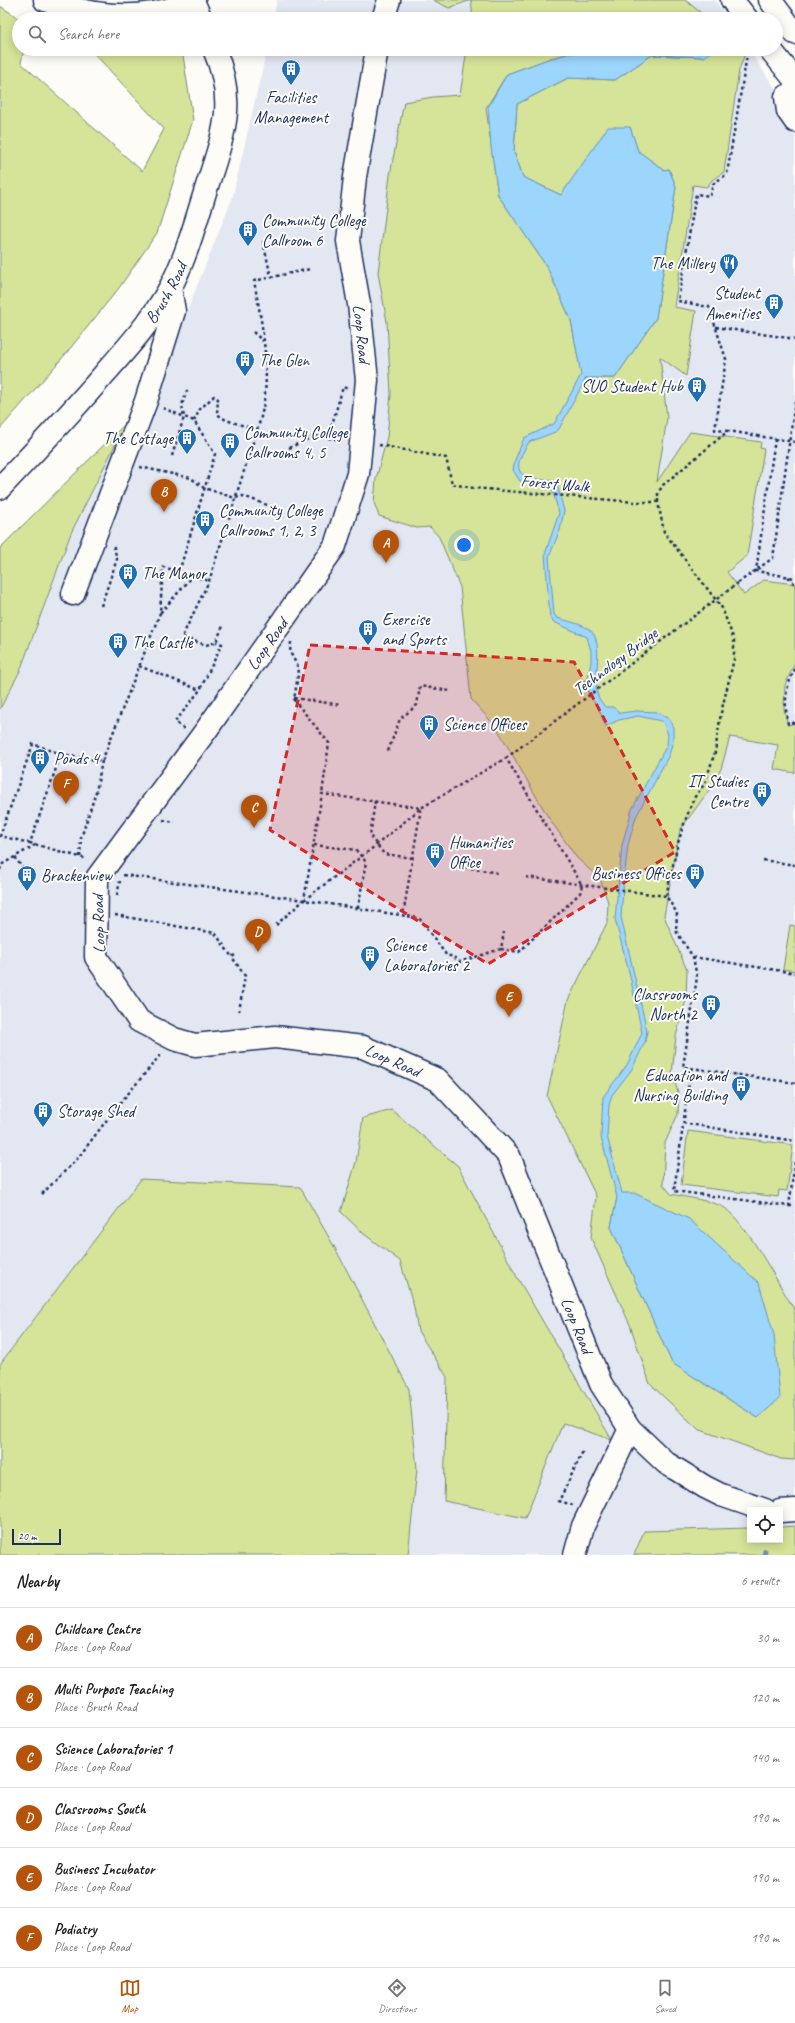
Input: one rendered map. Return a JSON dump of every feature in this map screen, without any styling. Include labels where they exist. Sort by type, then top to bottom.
[{"type":"street","points":[[45,0],[68,8],[93,12]]},
{"type":"street","points":[[385,12],[389,0]]},
{"type":"street","points":[[732,0],[741,12]]},
{"type":"street","points":[[770,0],[779,12]]},
{"type":"street","points":[[148,12],[196,7]]},
{"type":"street","points":[[783,17],[795,33]]},
{"type":"street","name":"Brush Road","points":[[0,488],[67,417],[144,328],[170,288],[190,242],[225,129],[227,97],[223,69],[217,56]]},
{"type":"street","name":"Loop Road","points":[[376,56],[355,177],[348,241],[359,304],[366,380],[362,444],[358,474],[335,546],[207,729],[97,878],[96,957],[139,1021],[174,1039],[195,1045],[275,1037],[363,1047],[438,1080],[509,1156],[601,1384],[630,1429],[666,1463],[721,1495],[756,1507]]},
{"type":"street","points":[[776,56],[795,80]]},
{"type":"street","points":[[795,90],[786,97],[788,111],[795,121]]},
{"type":"street","points":[[73,594],[146,401],[174,311],[170,288]]},
{"type":"street","points":[[575,1555],[583,1526],[630,1429]]},
{"type":"street","points":[[783,1511],[795,1510]]},
{"type":"path","points":[[747,56],[727,174],[713,184],[710,196],[696,194],[678,301],[709,307],[726,359],[715,430],[795,442]]},
{"type":"path","points":[[263,241],[271,277]]},
{"type":"path","points":[[185,730],[175,722],[200,690],[222,644],[216,642],[206,645],[182,637],[209,580],[262,416],[265,391],[263,342],[261,319],[254,281],[310,269]]},
{"type":"path","points":[[716,327],[795,339]]},
{"type":"path","points":[[253,332],[263,342]]},
{"type":"path","points":[[328,438],[344,387],[348,388],[348,396]]},
{"type":"path","points":[[172,456],[184,417],[182,405],[188,388]]},
{"type":"path","points":[[194,421],[200,408],[214,396],[218,399],[217,414],[226,420],[257,430]]},
{"type":"path","points":[[146,401],[194,421],[215,454],[179,572]]},
{"type":"path","name":"Technology Bridge","points":[[276,925],[304,900],[362,857],[421,808],[506,758],[773,558],[795,402]]},
{"type":"path","points":[[728,431],[663,485],[658,493],[658,502],[664,532],[722,608],[734,640],[734,659],[721,713],[715,752],[705,783],[694,798],[685,821],[678,843],[666,896],[677,913],[676,931],[693,957],[697,977],[683,1067],[795,1083]]},
{"type":"path","points":[[289,448],[315,436],[362,444]]},
{"type":"path","points":[[775,439],[756,571],[795,578]]},
{"type":"path","name":"Forest Walk","points":[[362,444],[446,458],[452,484],[473,488],[635,502],[658,502]]},
{"type":"path","points":[[123,463],[190,478],[204,488],[235,498],[243,496],[270,506]]},
{"type":"path","points":[[101,606],[117,559],[112,538]]},
{"type":"path","points":[[80,857],[81,838],[96,792],[102,761],[160,613],[163,567],[209,580]]},
{"type":"path","points":[[160,613],[193,576]]},
{"type":"path","points":[[788,577],[795,584]]},
{"type":"path","points":[[216,642],[223,626]]},
{"type":"path","points":[[138,666],[200,690]]},
{"type":"path","points":[[795,669],[788,682],[785,699],[788,724],[795,722]]},
{"type":"path","points":[[388,751],[400,719],[417,705],[420,686],[450,691]]},
{"type":"path","points":[[294,698],[341,705]]},
{"type":"path","points":[[92,860],[0,836],[33,744],[61,754],[102,761]]},
{"type":"path","points":[[30,843],[61,754]]},
{"type":"path","points":[[116,902],[120,875],[304,900],[418,918],[446,956],[453,956],[459,962],[501,949],[520,952],[580,893],[582,885],[506,758]]},
{"type":"path","points":[[304,900],[322,794],[421,808],[403,916]]},
{"type":"path","points":[[375,801],[370,836],[384,854],[413,858]]},
{"type":"path","points":[[162,820],[175,822]]},
{"type":"path","points":[[0,870],[1,865],[36,845]]},
{"type":"path","points":[[314,845],[356,850],[366,862],[358,908]]},
{"type":"path","points":[[15,857],[29,878]]},
{"type":"path","points":[[763,860],[795,865]]},
{"type":"path","points":[[453,865],[499,872]]},
{"type":"path","points":[[526,877],[666,896]]},
{"type":"path","points":[[115,908],[114,915],[215,933],[233,956],[245,976],[239,1012]]},
{"type":"path","points":[[501,949],[504,932]]},
{"type":"path","points":[[693,957],[795,972]]},
{"type":"path","points":[[42,1194],[78,1158],[112,1113],[174,1039]]},
{"type":"path","points":[[691,1068],[674,1191],[795,1206]]},
{"type":"path","points":[[683,1123],[795,1141]]},
{"type":"path","points":[[789,1206],[795,1162]]},
{"type":"path","points":[[583,1451],[559,1501],[591,1510]]},
{"type":"highlighted area","points":[[310,645],[574,662],[675,852],[488,964],[270,830]]},
{"type":"shaded area","points":[[277,0],[715,0],[723,12],[274,12]]},
{"type":"shaded area","points":[[265,56],[753,56],[795,117],[795,1527],[783,1528],[783,1507],[747,1507],[747,1528],[644,1531],[634,1555],[408,1555],[417,1469],[141,1179],[0,1364],[0,709],[20,671],[71,533],[126,423],[187,311],[232,199]]},
{"type":"green space","points":[[433,0],[471,0],[449,8]]},
{"type":"green space","points":[[471,0],[685,0],[700,12],[472,12]]},
{"type":"green space","points":[[0,6],[12,14],[12,56],[22,56],[21,63],[142,171],[164,129],[96,56],[183,56],[193,120],[157,233],[119,288],[64,356],[0,429]]},
{"type":"green space","points":[[466,56],[559,56],[507,74],[486,108],[498,195],[547,267],[571,320],[582,378],[615,378],[656,318],[676,187],[669,169],[664,170],[638,151],[630,127],[582,166],[561,195],[523,177],[514,151],[517,104],[568,78],[615,80],[651,56],[744,56],[739,70],[724,172],[712,180],[707,187],[693,185],[674,307],[696,311],[686,376],[660,357],[667,418],[657,482],[690,432],[761,442],[760,448],[764,449],[747,556],[727,572],[744,595],[764,580],[795,584],[795,663],[785,685],[784,709],[788,725],[795,723],[795,773],[774,769],[778,745],[730,737],[721,769],[712,786],[680,830],[664,916],[687,970],[686,1000],[676,1036],[672,1074],[679,1095],[678,1114],[665,1143],[663,1184],[671,1194],[707,1201],[725,1208],[753,1241],[793,1307],[795,1315],[795,1460],[781,1459],[698,1429],[650,1384],[630,1325],[591,1238],[596,1196],[547,1096],[568,1000],[607,923],[608,902],[600,879],[577,858],[548,817],[497,728],[471,699],[460,587],[439,537],[430,527],[417,528],[379,516],[374,503],[376,479],[387,437],[391,394],[387,322],[378,273],[390,175],[404,102],[433,97],[460,95]],"holes":[[[618,1193],[758,1418],[672,1363],[611,1227]]]},
{"type":"green space","points":[[126,423],[71,533],[20,671],[0,709],[0,548]]},
{"type":"green space","points":[[790,925],[795,926],[795,971],[783,969]]},
{"type":"green space","points":[[392,1110],[458,1166],[517,1277],[612,1440],[563,1423],[525,1518],[444,1501],[447,1377],[418,1331],[414,1307],[400,1261],[364,1234],[341,1212],[356,1162],[363,1118]]},
{"type":"green space","points":[[688,1131],[793,1145],[787,1191],[779,1190],[778,1197],[681,1185]]},
{"type":"green space","points":[[141,1179],[300,1187],[335,1248],[409,1389],[417,1469],[408,1555],[0,1555],[0,1364]]},
{"type":"green space","points":[[795,1526],[795,1555],[634,1555],[644,1531],[747,1528],[747,1543],[783,1543],[783,1527]]},
{"type":"water","points":[[560,56],[651,56],[615,80],[568,78],[517,104],[514,151],[523,177],[561,195],[608,127],[630,127],[638,151],[664,170],[669,169],[676,187],[656,318],[615,378],[586,378],[559,429],[529,442],[522,453],[519,468],[521,473],[526,476],[554,481],[557,484],[564,511],[560,530],[549,557],[554,614],[557,618],[589,629],[595,637],[598,652],[596,686],[599,699],[605,707],[613,707],[620,713],[636,711],[657,712],[669,719],[673,727],[673,741],[669,755],[636,817],[628,845],[621,917],[647,1031],[645,1042],[632,1069],[612,1095],[609,1105],[607,1136],[622,1193],[634,1193],[689,1219],[759,1283],[774,1335],[780,1398],[758,1418],[672,1363],[611,1227],[617,1197],[601,1137],[603,1097],[627,1065],[642,1033],[630,976],[615,919],[622,845],[632,809],[667,745],[668,735],[664,724],[661,721],[638,716],[619,720],[606,726],[604,723],[599,709],[588,693],[586,687],[591,662],[591,651],[587,637],[554,622],[550,618],[545,554],[559,513],[552,489],[548,486],[520,481],[513,470],[515,460],[524,438],[554,424],[581,375],[571,320],[547,267],[498,195],[491,147],[488,107],[507,74]]},
{"type":"water","points":[[678,56],[706,56],[704,57]]},
{"type":"waterway","points":[[764,1555],[765,1551]]},
{"type":"place","name":"Facilities Management","points":[[291,86]]},
{"type":"place","name":"Community College Callroom 6","points":[[248,247]]},
{"type":"place","name":"The Millery","points":[[729,280]]},
{"type":"place","name":"Student Amenities","points":[[774,320]]},
{"type":"place","name":"The Glen","points":[[245,377]]},
{"type":"place","name":"SUO Student Hub","points":[[697,403]]},
{"type":"place","name":"The Cottage","points":[[187,455]]},
{"type":"place","name":"Community College Callrooms 4, 5","points":[[230,459]]},
{"type":"place","name":"Multi Purpose Teaching","points":[[164,512]]},
{"type":"place","name":"Community College Callrooms 1, 2, 3","points":[[205,537]]},
{"type":"place","name":"Childcare Centre","points":[[386,563]]},
{"type":"place","name":"The Manor","points":[[128,590]]},
{"type":"place","name":"Exercise and Sports","points":[[368,646]]},
{"type":"place","name":"The Castle","points":[[118,659]]},
{"type":"place","name":"Science Offices","points":[[429,741]]},
{"type":"place","name":"Ponds 4","points":[[40,775]]},
{"type":"place","name":"Podiatry","points":[[66,804]]},
{"type":"place","name":"IT Studies Centre","points":[[762,808]]},
{"type":"place","name":"Science Laboratories 1","points":[[254,828]]},
{"type":"place","name":"Humanities Office","points":[[435,869]]},
{"type":"place","name":"Business Offices","points":[[695,890]]},
{"type":"place","name":"Brackenview","points":[[27,892]]},
{"type":"place","name":"Classrooms South","points":[[258,952]]},
{"type":"place","name":"Science Laboratories 2","points":[[370,972]]},
{"type":"place","name":"Business Incubator","points":[[509,1017]]},
{"type":"place","name":"Classrooms North 2","points":[[711,1021]]},
{"type":"place","name":"Education and Nursing Building","points":[[741,1102]]},
{"type":"place","name":"Storage Shed","points":[[43,1128]]}]
